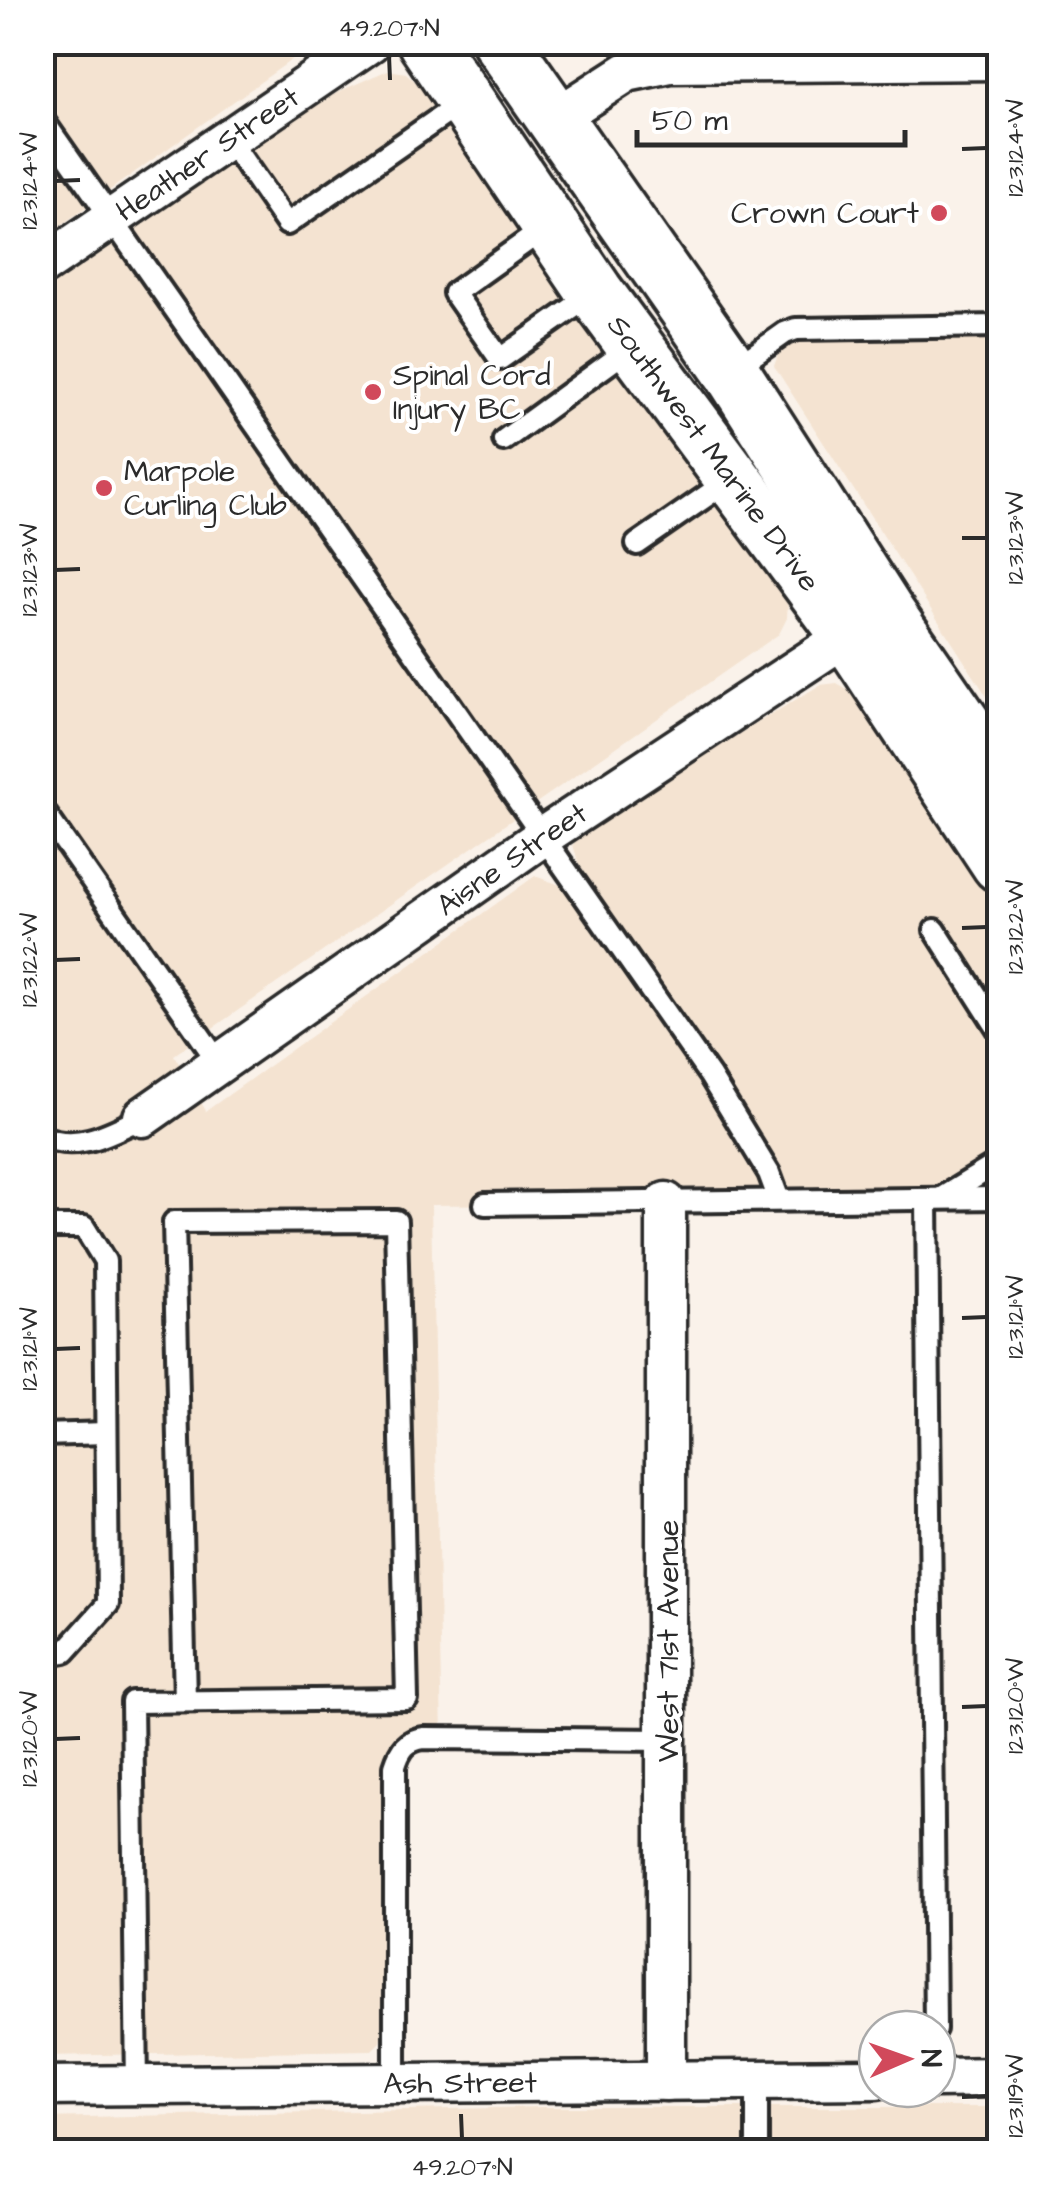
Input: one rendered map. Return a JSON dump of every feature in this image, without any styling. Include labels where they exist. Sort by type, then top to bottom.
[{"type":"main road","name":"Southwest Marine Drive","points":[[426,42],[595,292],[733,478],[867,622],[1000,778]]},
{"type":"main road","name":"Southwest Marine Drive","points":[[500,42],[731,371],[1000,864]]},
{"type":"street","name":"Heather Street","points":[[42,266],[371,42]]},
{"type":"street","points":[[554,119],[627,72],[671,63],[1000,60]]},
{"type":"street","name":"Aisne Street","points":[[144,1118],[542,837],[867,622]]},
{"type":"street","name":"West 71st Avenue","points":[[666,1202],[666,2081]]},
{"type":"street","points":[[957,2078],[1000,2077]]},
{"type":"street","name":"Ash Street","points":[[42,2086],[857,2080]]},
{"type":"lane","points":[[229,140],[287,224],[465,100]]},
{"type":"lane","points":[[42,119],[710,1076],[769,1173],[779,1200]]},
{"type":"lane","points":[[550,225],[454,293],[500,359],[595,292]]},
{"type":"lane","points":[[731,371],[796,329],[1000,326]]},
{"type":"lane","points":[[504,440],[634,345]]},
{"type":"lane","points":[[637,544],[733,478]]},
{"type":"lane","points":[[42,808],[221,1066]]},
{"type":"lane","points":[[935,930],[1000,1032]]},
{"type":"lane","points":[[42,1136],[53,1142],[96,1140],[144,1118]]},
{"type":"lane","points":[[933,1199],[1000,1162]]},
{"type":"lane","points":[[485,1204],[1000,1198]]},
{"type":"lane","points":[[933,1199],[935,2009]]},
{"type":"lane","points":[[138,2086],[132,1702],[185,1702],[407,1699],[396,1221],[174,1222],[185,1702]]},
{"type":"lane","points":[[42,1228],[84,1228],[105,1261],[108,1604],[65,1652],[42,1656]]},
{"type":"lane","points":[[42,1434],[106,1434]]},
{"type":"lane","points":[[395,2085],[395,1766],[400,1751],[406,1744],[424,1738],[668,1740]]},
{"type":"lane","points":[[757,2082],[757,2152]]},
{"type":"shaded area","points":[[43,43],[315,43],[43,238]]},
{"type":"shaded area","points":[[388,70],[406,73],[421,87],[784,592],[788,599],[787,618],[779,634],[174,1055],[206,1111],[535,876],[560,885],[572,879],[581,871],[573,845],[580,830],[820,685],[837,683],[854,693],[999,913],[999,1198],[431,1205],[442,1738],[400,1751],[395,2014],[384,2015],[380,2042],[372,2050],[43,2056],[42,284],[118,231],[338,92]]},
{"type":"shaded area","points":[[999,326],[999,715],[774,366],[779,352],[774,341]]},
{"type":"shaded area","points":[[543,2107],[999,2107],[1000,2151],[43,2152],[42,2118]]},
{"type":"place","name":"Crown Court","points":[[939,213]]},
{"type":"place","name":"Spinal Cord Injury BC","points":[[373,392]]},
{"type":"place","name":"Marpole Curling Club","points":[[104,488]]}]
